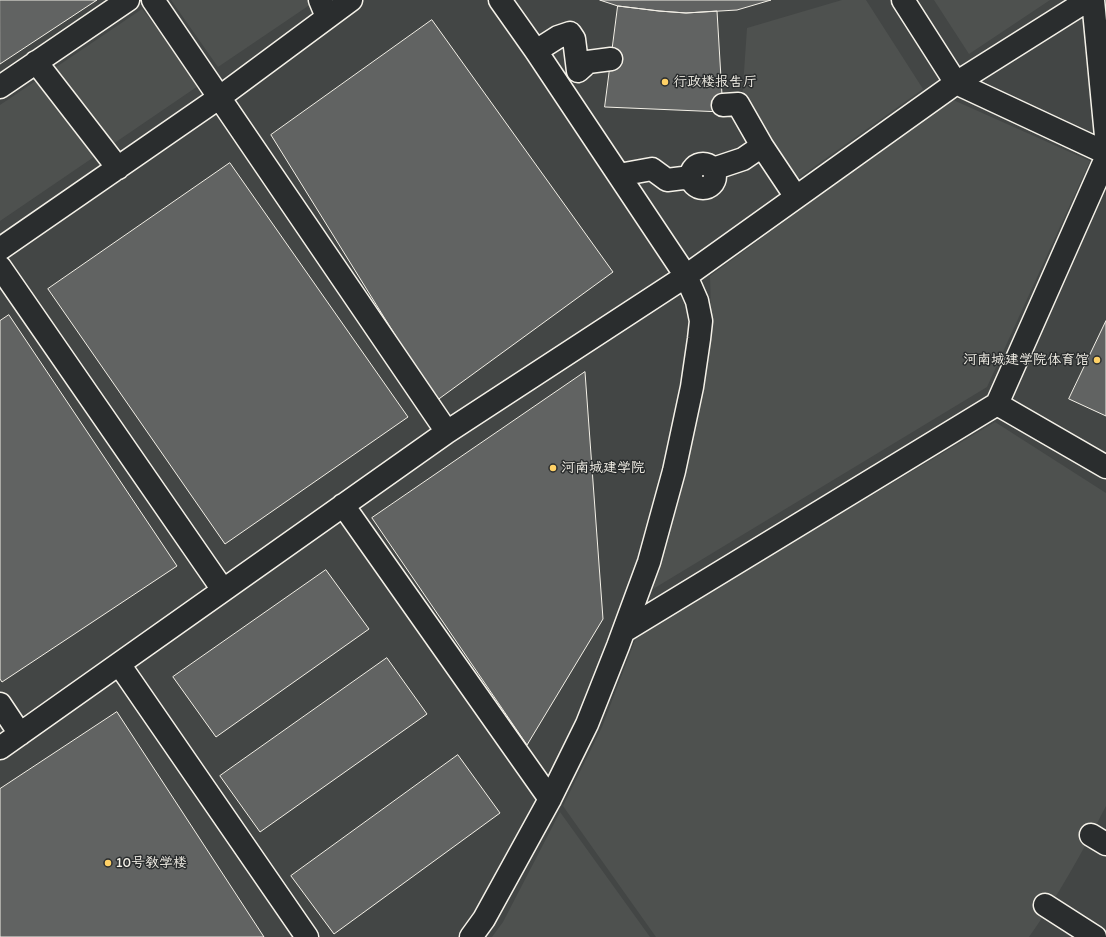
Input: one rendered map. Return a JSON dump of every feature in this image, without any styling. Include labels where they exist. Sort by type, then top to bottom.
[{"type":"street","points":[[0,87],[128,0]]},
{"type":"street","points":[[153,0],[447,432]]},
{"type":"street","points":[[0,249],[220,97],[324,9],[351,0]]},
{"type":"street","points":[[471,937],[484,919],[550,799],[587,724],[624,631],[649,562],[674,471],[692,387],[701,321],[697,301],[686,276],[536,51],[500,0]]},
{"type":"street","points":[[903,0],[956,82],[1106,153]]},
{"type":"street","points":[[0,748],[447,432],[686,276],[956,82],[1088,0]]},
{"type":"street","points":[[1093,0],[1101,36],[1106,136]]},
{"type":"street","points":[[536,51],[558,37],[570,33],[574,39],[578,71]]},
{"type":"street","points":[[558,84],[578,71],[588,62],[611,59]]},
{"type":"street","points":[[36,62],[118,168]]},
{"type":"street","points":[[723,105],[738,104],[762,146],[796,197]]},
{"type":"street","points":[[619,175],[652,169],[667,180],[691,177],[694,184],[701,188],[705,188],[714,181],[715,173],[713,169],[743,159],[762,146]]},
{"type":"street","points":[[624,631],[997,404],[1106,158]]},
{"type":"street","points":[[0,267],[223,590]]},
{"type":"street","points":[[997,404],[1106,467]]},
{"type":"street","points":[[343,506],[550,799]]},
{"type":"street","points":[[119,664],[308,937]]},
{"type":"street","points":[[0,704],[20,734]]},
{"type":"street","points":[[1046,905],[1095,937]]},
{"type":"shaded area","name":"河南城建学院","points":[[0,0],[1106,0],[1106,937],[0,937]]},
{"type":"shaded area","points":[[171,0],[317,0],[218,67]]},
{"type":"shaded area","points":[[842,0],[866,0],[923,89],[797,179],[742,101],[747,28]]},
{"type":"shaded area","points":[[934,0],[1050,0],[969,54]]},
{"type":"shaded area","points":[[142,9],[201,84],[0,221],[0,105]]},
{"type":"shaded area","points":[[951,99],[1090,161],[987,387],[653,589],[678,502],[704,391],[711,316],[710,276]]},
{"type":"shaded area","points":[[995,422],[1106,493],[1106,806],[1070,873],[1050,906],[1029,937],[656,937],[563,806],[602,727],[637,635]]},
{"type":"shaded area","points":[[560,812],[650,937],[492,937],[503,922]]},
{"type":"building","points":[[0,0],[97,0],[0,64]]},
{"type":"building","points":[[600,0],[771,0],[737,10],[686,13],[618,6]]},
{"type":"building","name":"行政楼报告厅","points":[[618,6],[686,13],[717,11],[723,112],[605,107]]},
{"type":"building","points":[[432,20],[613,272],[436,401],[271,135]]},
{"type":"building","points":[[230,163],[408,417],[225,544],[48,289]]},
{"type":"building","points":[[9,315],[177,566],[2,682],[0,679],[0,321]]},
{"type":"building","name":"河南城建学院体育馆","points":[[1106,321],[1106,416],[1069,399]]},
{"type":"building","points":[[585,372],[603,619],[527,745],[372,518]]},
{"type":"building","points":[[326,570],[369,629],[216,737],[173,677]]},
{"type":"building","points":[[387,658],[427,714],[260,832],[220,776]]},
{"type":"building","name":"10号教学楼","points":[[117,712],[264,937],[0,937],[0,789]]},
{"type":"building","points":[[458,755],[500,813],[334,934],[291,876]]},
{"type":"place","name":"行政楼报告厅","points":[[665,82]]},
{"type":"place","name":"河南城建学院体育馆","points":[[1097,360]]},
{"type":"place","name":"河南城建学院","points":[[553,468]]},
{"type":"place","name":"10号教学楼","points":[[108,863]]}]
